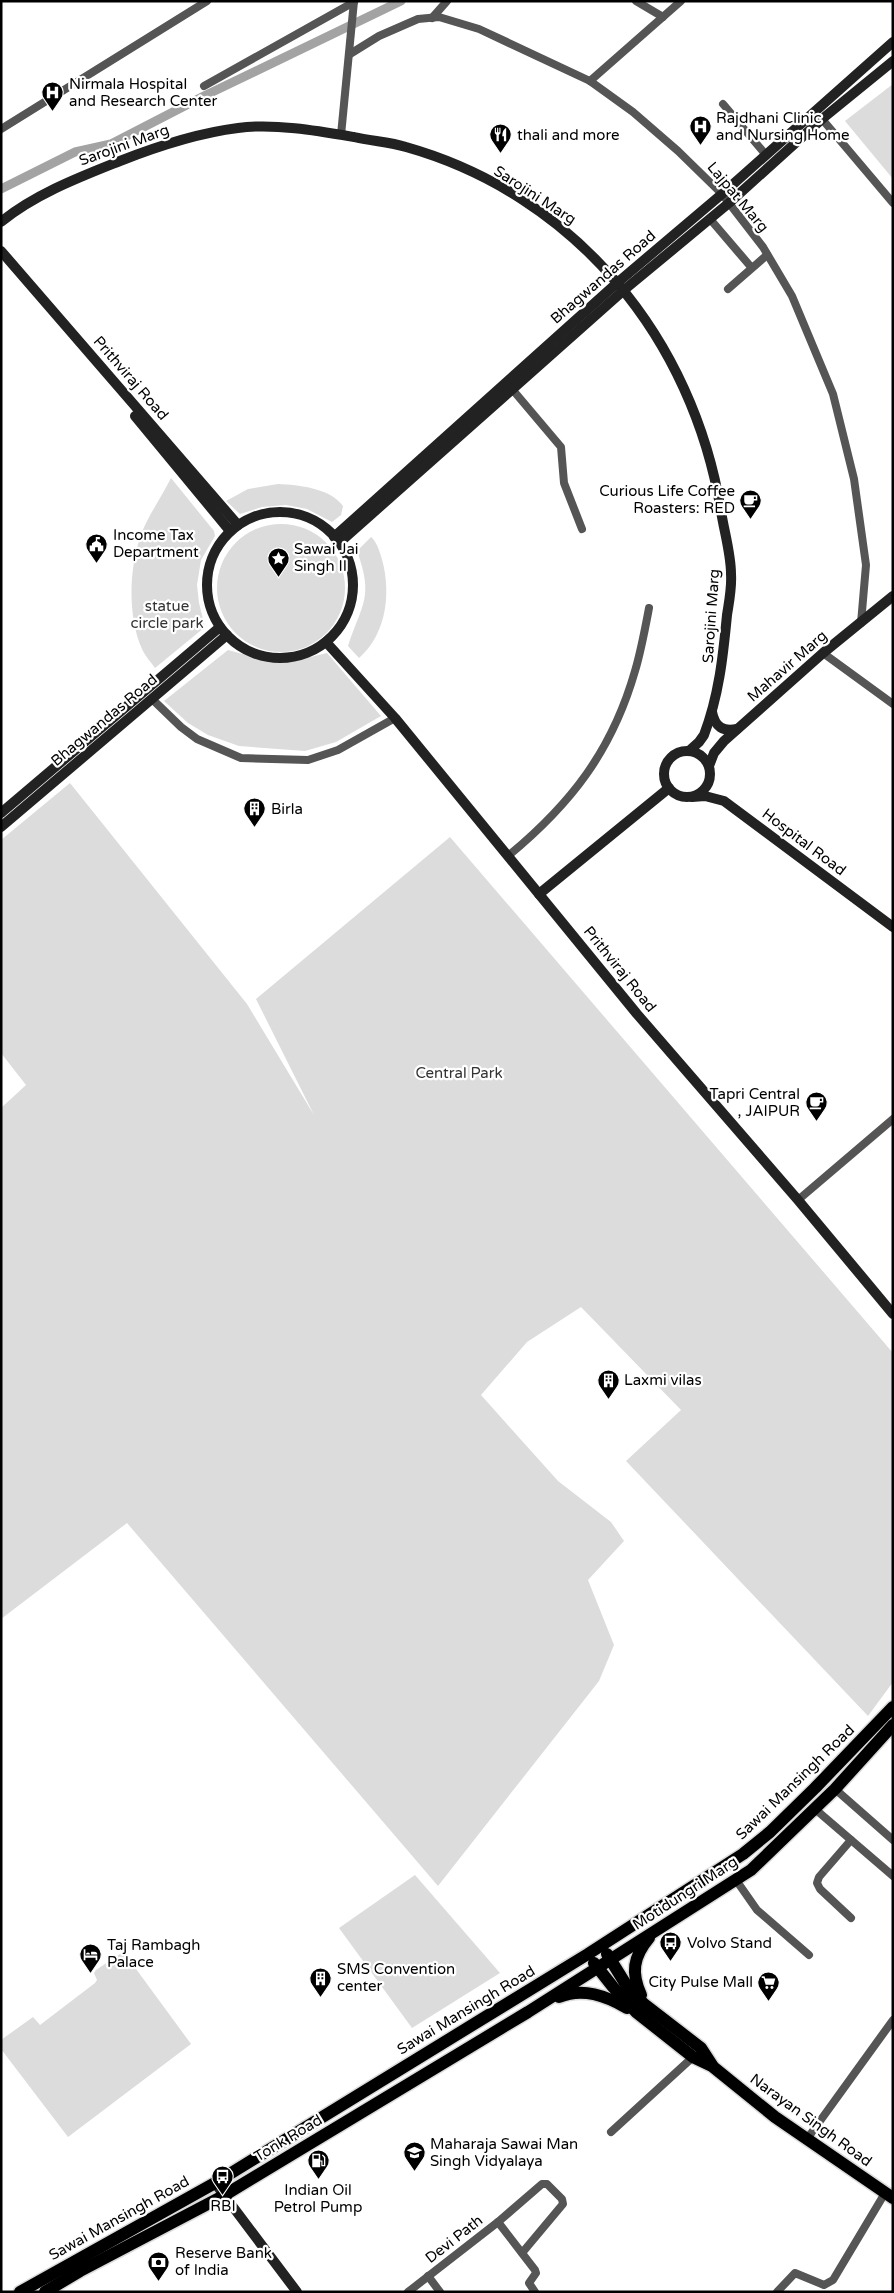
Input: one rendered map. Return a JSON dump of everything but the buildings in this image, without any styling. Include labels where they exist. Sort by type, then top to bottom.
[{"type":"main road","name":"Sawai Mansingh Road","points":[[20,2292],[215,2183],[588,1954],[743,1854],[770,1832],[893,1707]]},
{"type":"main road","name":"Motidungri Marg","points":[[542,2003],[750,1870],[835,1789],[893,1725]]},
{"type":"main road","points":[[640,2008],[634,1981],[634,1962],[641,1948],[655,1931]]},
{"type":"main road","points":[[602,1945],[640,2008]]},
{"type":"main road","points":[[588,1954],[597,1968],[693,2057],[712,2066]]},
{"type":"main road","points":[[542,2003],[565,1994],[580,1992],[604,1995],[640,2008],[701,2048],[712,2066]]},
{"type":"main road","name":"Tonk Road","points":[[45,2292],[80,2271],[223,2196],[542,2003]]},
{"type":"main road","name":"Narayan Singh Road","points":[[712,2066],[775,2117],[889,2196]]},
{"type":"street","points":[[1,128],[207,1]]},
{"type":"street","points":[[432,18],[447,1]]},
{"type":"street","points":[[636,1],[663,17]]},
{"type":"street","points":[[590,81],[681,1]]},
{"type":"street","points":[[341,135],[354,2]]},
{"type":"street","points":[[204,86],[354,2]]},
{"type":"street","name":"Lajpat Marg","points":[[350,52],[379,36],[418,20],[439,17],[479,29],[590,81],[632,112],[678,150],[722,194],[767,255],[792,296],[833,394],[854,479],[866,565],[861,623]]},
{"type":"street","name":"Bhagwandas Road","points":[[337,540],[512,389],[722,194],[893,42]]},
{"type":"street","name":"Bhagwandas Road","points":[[337,540],[621,287],[710,219],[822,119],[893,61]]},
{"type":"street","points":[[723,104],[766,155]]},
{"type":"street","points":[[822,119],[893,203]]},
{"type":"street","name":"Sarojini Marg","points":[[1,222],[66,183],[139,154],[178,141],[240,127],[299,128],[405,147],[454,164],[504,188],[543,214],[575,240],[621,287],[651,326],[688,394],[715,476],[732,574],[720,680],[704,735],[689,751]]},
{"type":"street","points":[[710,219],[751,267]]},
{"type":"street","name":"Prithviraj Road","points":[[1,251],[234,528]]},
{"type":"street","points":[[728,289],[767,255]]},
{"type":"street","name":"Prithviraj Road","points":[[1,259],[168,455],[234,528]]},
{"type":"street","points":[[512,389],[562,447],[564,483],[582,528]]},
{"type":"street","points":[[266,513],[288,513],[310,519],[337,540],[352,572],[353,587],[351,603],[345,618],[337,631],[326,642],[305,654],[275,658],[246,650],[227,636],[212,614],[208,599],[208,570],[220,542],[234,528],[266,513]]},
{"type":"street","name":"Mahavir Marg","points":[[709,766],[714,753],[738,729],[823,653],[893,596]]},
{"type":"street","points":[[508,856],[540,830],[573,794],[599,756],[620,715],[636,671],[649,608]]},
{"type":"street","name":"Bhagwandas Road","points":[[1,812],[220,627]]},
{"type":"street","name":"Bhagwandas Road","points":[[1,827],[227,636]]},
{"type":"street","name":"Prithviraj Road","points":[[326,642],[395,718],[637,1014],[798,1200],[893,1314]]},
{"type":"street","points":[[823,653],[893,704]]},
{"type":"street","points":[[152,699],[181,727],[197,739],[242,758],[308,760],[338,750],[395,718]]},
{"type":"street","points":[[712,711],[714,722],[719,728],[728,731],[738,729]]},
{"type":"street","points":[[689,751],[701,756],[709,766],[709,782],[706,789],[692,797],[680,796],[669,788],[665,782],[665,767],[674,755],[689,751]]},
{"type":"street","points":[[709,782],[724,801]]},
{"type":"street","points":[[539,894],[669,788]]},
{"type":"street","name":"Hospital Road","points":[[692,797],[705,796],[724,801],[893,927]]},
{"type":"street","points":[[798,1200],[893,1119]]},
{"type":"street","points":[[835,1789],[893,1840]]},
{"type":"street","points":[[815,1809],[893,1876]]},
{"type":"street","points":[[851,1840],[819,1877],[817,1883],[820,1889],[851,1918]]},
{"type":"street","points":[[736,1880],[757,1910],[809,1955]]},
{"type":"street","points":[[807,2139],[893,2020]]},
{"type":"street","points":[[611,2132],[693,2057]]},
{"type":"street","points":[[215,2183],[297,2292]]},
{"type":"street","name":"Devi Path","points":[[408,2292],[544,2184],[550,2185],[562,2199],[561,2206],[522,2253]]},
{"type":"street","points":[[777,2292],[795,2273],[824,2285],[833,2280],[889,2196]]},
{"type":"street","name":"Devi Path","points":[[498,2222],[536,2272],[529,2283],[535,2292]]},
{"type":"street","name":"Devi Path","points":[[428,2276],[440,2292]]},
{"type":"green space","points":[[893,84],[893,179],[845,121]]},
{"type":"green space","name":"statue circle park","points":[[171,478],[214,531],[215,536],[201,560],[197,585],[205,627],[155,668],[143,652],[137,636],[132,606],[132,575],[142,532]]},
{"type":"green space","points":[[278,484],[295,485],[322,491],[343,506],[341,515],[332,522],[307,509],[286,505],[262,507],[240,514],[226,501],[248,489]]},
{"type":"green space","points":[[281,524],[305,529],[317,535],[326,543],[334,552],[340,564],[345,588],[340,612],[334,624],[326,633],[317,641],[305,647],[281,652],[257,647],[245,641],[236,633],[228,624],[222,612],[217,588],[222,564],[228,552],[236,543],[245,535],[257,529]]},
{"type":"green space","points":[[371,537],[377,546],[384,567],[386,581],[385,609],[382,623],[376,636],[369,648],[359,658],[348,646],[364,600],[365,590],[365,580],[357,551]]},
{"type":"green space","points":[[228,650],[271,662],[290,662],[327,653],[381,716],[336,742],[305,751],[239,746],[208,735],[188,723],[164,701]]},
{"type":"green space","name":"Central Park","points":[[70,783],[247,1004],[314,1115],[256,999],[450,837],[893,1353],[893,1682],[868,1716],[626,1461],[681,1410],[581,1307],[527,1342],[481,1395],[558,1481],[611,1522],[624,1541],[588,1580],[614,1645],[599,1681],[438,1886],[127,1523],[1,1619],[1,1108],[26,1085],[1,1053],[1,840]]},
{"type":"green space","points":[[415,1875],[500,1973],[412,2028],[339,1928]]},
{"type":"green space","points":[[120,1954],[128,1958],[191,2044],[68,2137],[1,2049],[1,2040],[33,2017],[40,2025],[95,1983],[97,1980],[94,1973],[96,1970]]},
{"type":"waterway","points":[[1,189],[75,152],[111,144],[204,96],[401,1]]},
{"type":"place","name":"Nirmala Hospital and Research Center","points":[[53,112]]},
{"type":"place","name":"Rajdhani Clinic and Nursing Home","points":[[700,146]]},
{"type":"place","name":"thali and more","points":[[501,154]]},
{"type":"place","name":"Curious Life Coffee Roasters: RED","points":[[751,519]]},
{"type":"place","name":"Income Tax Department","points":[[97,563]]},
{"type":"place","name":"Sawai Jai Singh II","points":[[278,577]]},
{"type":"place","name":"Birla","points":[[255,828]]},
{"type":"place","name":"Tapri Central , JAIPUR","points":[[816,1122]]},
{"type":"place","name":"Laxmi vilas","points":[[608,1399]]},
{"type":"place","name":"Volvo Stand","points":[[671,1962]]},
{"type":"place","name":"Taj Rambagh Palace","points":[[91,1973]]},
{"type":"place","name":"SMS Convention center","points":[[321,1997]]},
{"type":"place","name":"City Pulse Mall","points":[[769,2001]]},
{"type":"place","name":"Maharaja Sawai Man Singh Vidyalaya","points":[[414,2172]]},
{"type":"place","name":"Indian Oil Petrol Pump","points":[[318,2180]]},
{"type":"place","name":"RBI","points":[[223,2196]]},
{"type":"place","name":"Reserve Bank of India","points":[[159,2281]]}]
